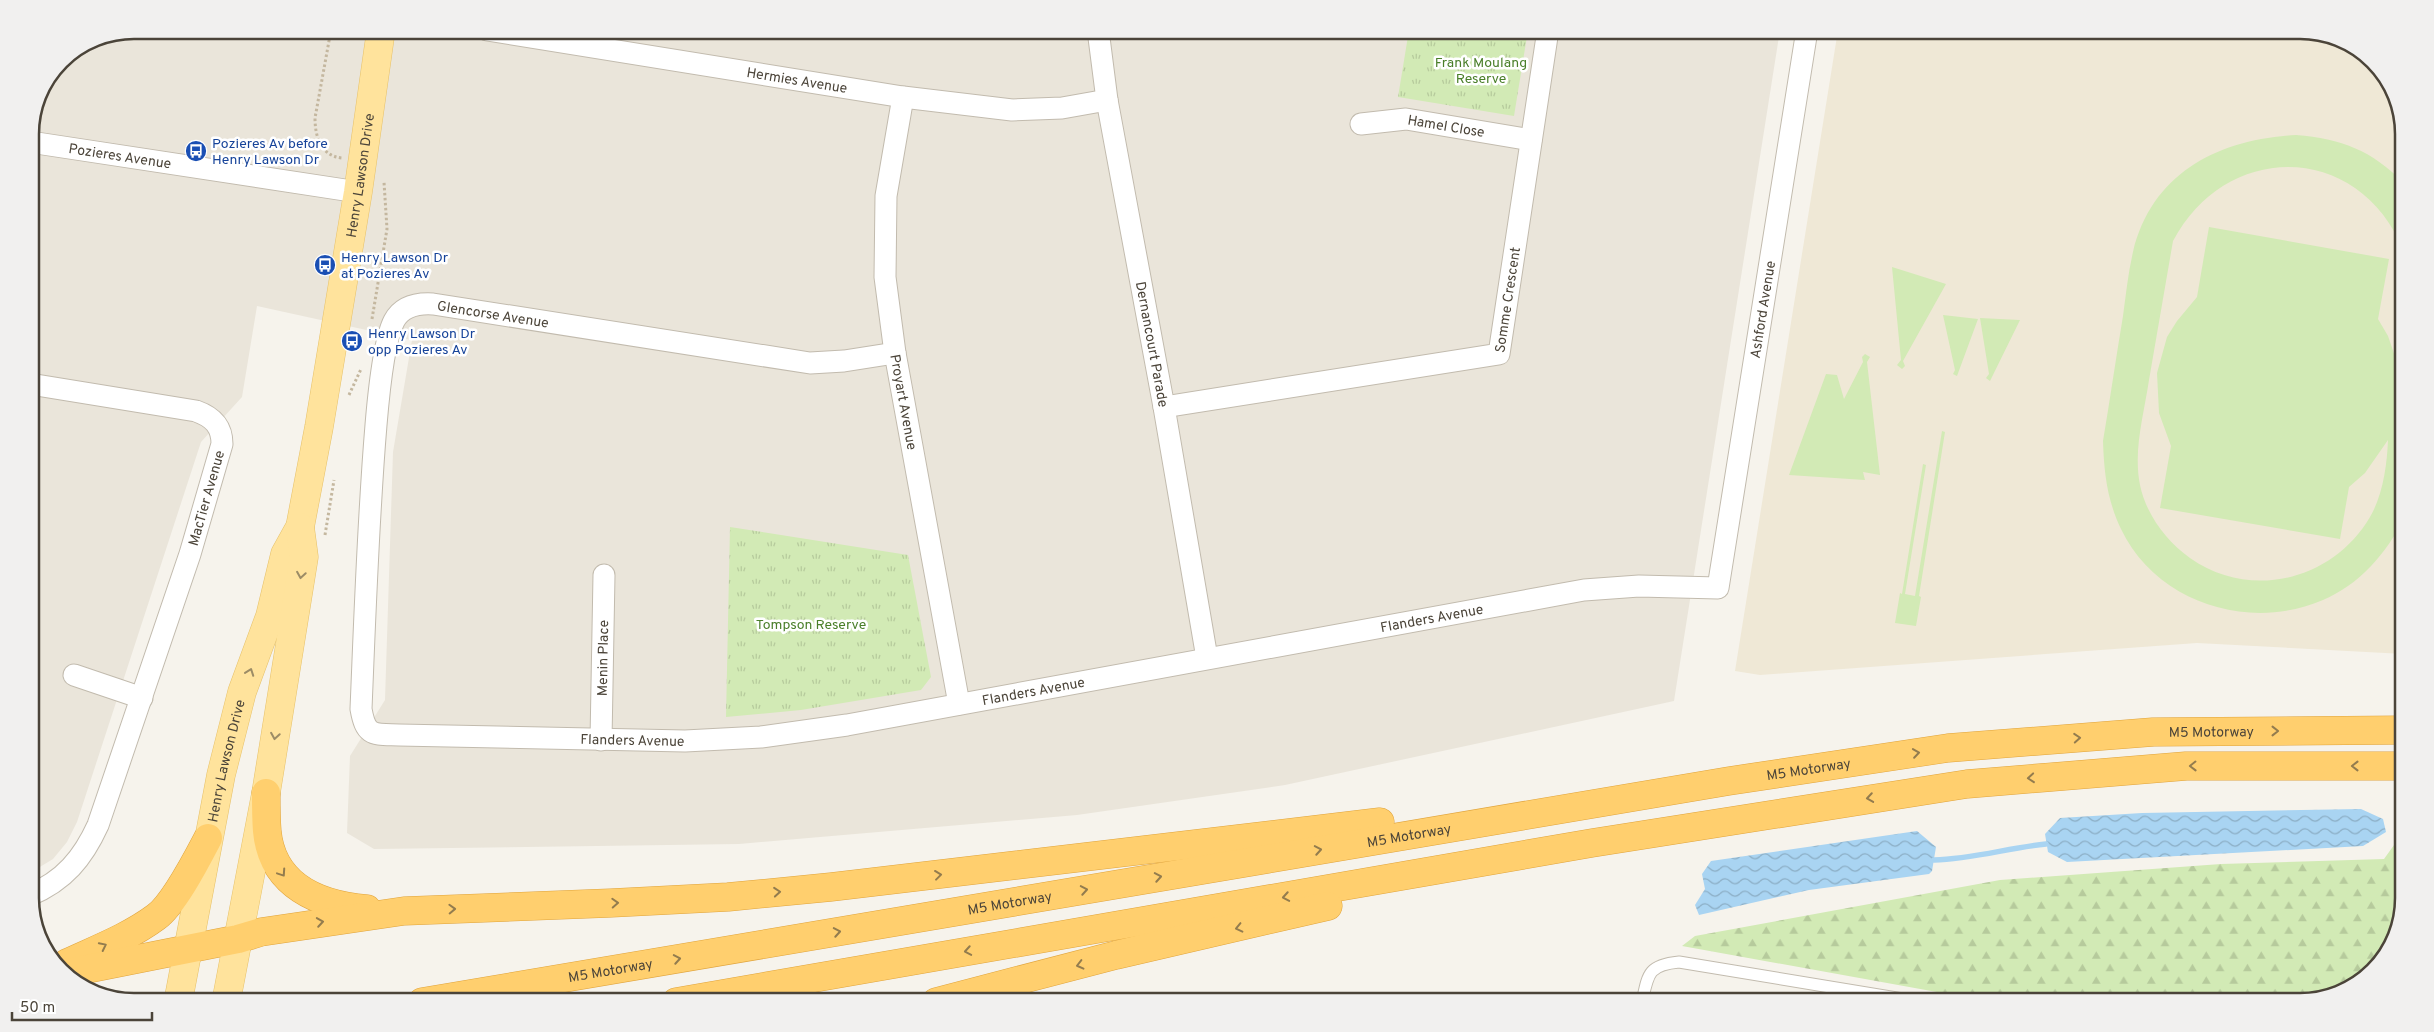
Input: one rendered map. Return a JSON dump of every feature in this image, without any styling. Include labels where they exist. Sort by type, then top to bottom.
[{"type":"highway","name":"M5 Motorway","points":[[475,993],[1729,780],[1948,748],[2153,732],[2395,730]]},
{"type":"highway","points":[[728,993],[1592,843],[1967,784],[2186,766],[2395,766]]},
{"type":"highway","points":[[266,793],[267,834],[276,864],[288,881],[314,898],[354,908],[404,911],[621,903],[728,897],[813,889],[1729,780]]},
{"type":"highway","points":[[66,964],[132,932],[157,916],[190,872],[208,838]]},
{"type":"highway","points":[[971,993],[1116,956],[1592,843]]},
{"type":"highway","points":[[73,971],[238,939],[270,930],[404,911]]},
{"type":"main road","name":"Henry Lawson Drive","points":[[180,993],[221,775],[242,692],[270,616],[286,554],[300,527],[319,427],[358,192],[380,39]]},
{"type":"main road","name":"Henry Lawson Drive","points":[[228,993],[266,793],[304,557],[300,527]]},
{"type":"street","name":"Hermies Avenue","points":[[543,39],[902,97],[1012,110],[1062,108],[1107,100]]},
{"type":"street","name":"Dernancourt Parade","points":[[1099,39],[1107,100],[1164,407],[1207,658]]},
{"type":"street","name":"Somme Crescent","points":[[1164,407],[1499,354],[1547,39]]},
{"type":"street","name":"Ashford Avenue","points":[[1718,588],[1806,39]]},
{"type":"street","name":"Proyart Avenue","points":[[902,97],[886,196],[885,277],[895,353],[958,704]]},
{"type":"street","name":"Hamel Close","points":[[1361,124],[1406,119],[1531,140]]},
{"type":"street","name":"Pozieres Avenue","points":[[39,143],[358,192]]},
{"type":"street","name":"Glencorse Avenue","points":[[361,709],[371,484],[379,398],[390,332],[401,312],[416,305],[433,304],[810,363],[844,362],[895,353]]},
{"type":"street","name":"MacTier Avenue","points":[[39,385],[207,414],[220,428],[222,436],[221,453],[190,554],[142,698],[91,841],[76,862],[58,881],[39,890]]},
{"type":"street","name":"Menin Place","points":[[601,740],[604,575]]},
{"type":"street","name":"Flanders Avenue","points":[[361,709],[364,725],[369,731],[378,734],[685,741],[761,737],[847,725],[1584,590],[1639,586],[1718,588]]},
{"type":"street","points":[[74,675],[142,698]]},
{"type":"lane","points":[[1644,993],[1647,980],[1653,969],[1662,963],[1679,962],[1867,993]]},
{"type":"path","points":[[330,39],[315,118],[315,132],[325,152],[331,157],[337,158]]},
{"type":"path","points":[[372,320],[387,229],[384,180]]},
{"type":"path","points":[[348,398],[364,362]]},
{"type":"path","points":[[324,540],[335,476]]},
{"type":"shaded area","points":[[128,39],[1779,39],[1674,701],[1285,785],[1077,815],[739,844],[374,849],[347,833],[350,756],[385,700],[393,452],[412,340],[257,306],[242,397],[201,442],[77,822],[67,842],[53,859],[39,868],[39,128],[46,98],[62,71],[76,58],[98,46]]},
{"type":"shaded area","points":[[1837,39],[2306,39],[2336,46],[2358,58],[2372,71],[2390,104],[2395,128],[2395,654],[2197,643],[1760,675],[1735,671]]},
{"type":"green space","name":"Frank Moulang Reserve","points":[[1408,39],[1527,39],[1514,116],[1398,97]]},
{"type":"green space","points":[[2296,135],[2342,143],[2380,162],[2395,175],[2395,236],[2384,216],[2357,190],[2326,173],[2293,167],[2258,171],[2226,184],[2197,208],[2173,241],[2138,445],[2138,472],[2147,506],[2165,535],[2190,558],[2214,571],[2239,579],[2264,581],[2289,577],[2313,569],[2335,556],[2354,539],[2370,517],[2381,490],[2387,459],[2388,440],[2365,473],[2349,487],[2340,539],[2160,508],[2171,446],[2159,413],[2157,373],[2167,337],[2177,321],[2197,297],[2209,227],[2389,259],[2378,319],[2388,336],[2395,356],[2395,534],[2371,566],[2360,577],[2336,594],[2295,609],[2266,613],[2236,611],[2208,604],[2181,592],[2157,576],[2137,555],[2121,529],[2109,497],[2105,475],[2103,441],[2128,276],[2142,224],[2156,201],[2173,181],[2193,165],[2216,153],[2241,144],[2268,138]]},
{"type":"green space","points":[[1892,267],[1946,284],[1903,361],[1905,366],[1902,369],[1897,365],[1901,360]]},
{"type":"green space","points":[[1943,315],[1978,319],[1957,376],[1953,374],[1955,370]]},
{"type":"green space","points":[[1980,318],[2020,320],[1990,381],[1986,378],[1989,374]]},
{"type":"green space","points":[[1865,354],[1870,357],[1867,362],[1880,475],[1863,472],[1865,480],[1789,475],[1826,374],[1837,375],[1844,399],[1863,362],[1862,357]]},
{"type":"green space","points":[[1942,431],[1945,432],[1916,626],[1895,623],[1900,593],[1902,594],[1923,464],[1926,465],[1905,594],[1915,596]]},
{"type":"green space","name":"Tompson Reserve","points":[[730,527],[908,555],[931,677],[921,690],[801,710],[726,717]]},
{"type":"green space","points":[[2395,844],[2395,904],[2392,923],[2385,940],[2372,961],[2363,970],[2336,986],[2312,992],[1942,993],[1682,946],[1695,936],[2000,880],[2221,864],[2384,859]]},
{"type":"water","points":[[2361,809],[2383,819],[2386,832],[2363,846],[2067,862],[2048,852],[2045,834],[2060,818],[2142,813]]},
{"type":"water","points":[[1917,831],[1936,847],[1932,871],[1929,874],[1809,890],[1699,915],[1695,905],[1705,889],[1702,874],[1711,861]]},
{"type":"waterway","points":[[1934,860],[1962,858],[2046,844]]},
{"type":"place","name":"Pozieres Av before Henry Lawson Dr","points":[[196,151]]},
{"type":"place","name":"Henry Lawson Dr at Pozieres Av","points":[[325,265]]},
{"type":"place","name":"Henry Lawson Dr opp Pozieres Av","points":[[352,341]]}]
